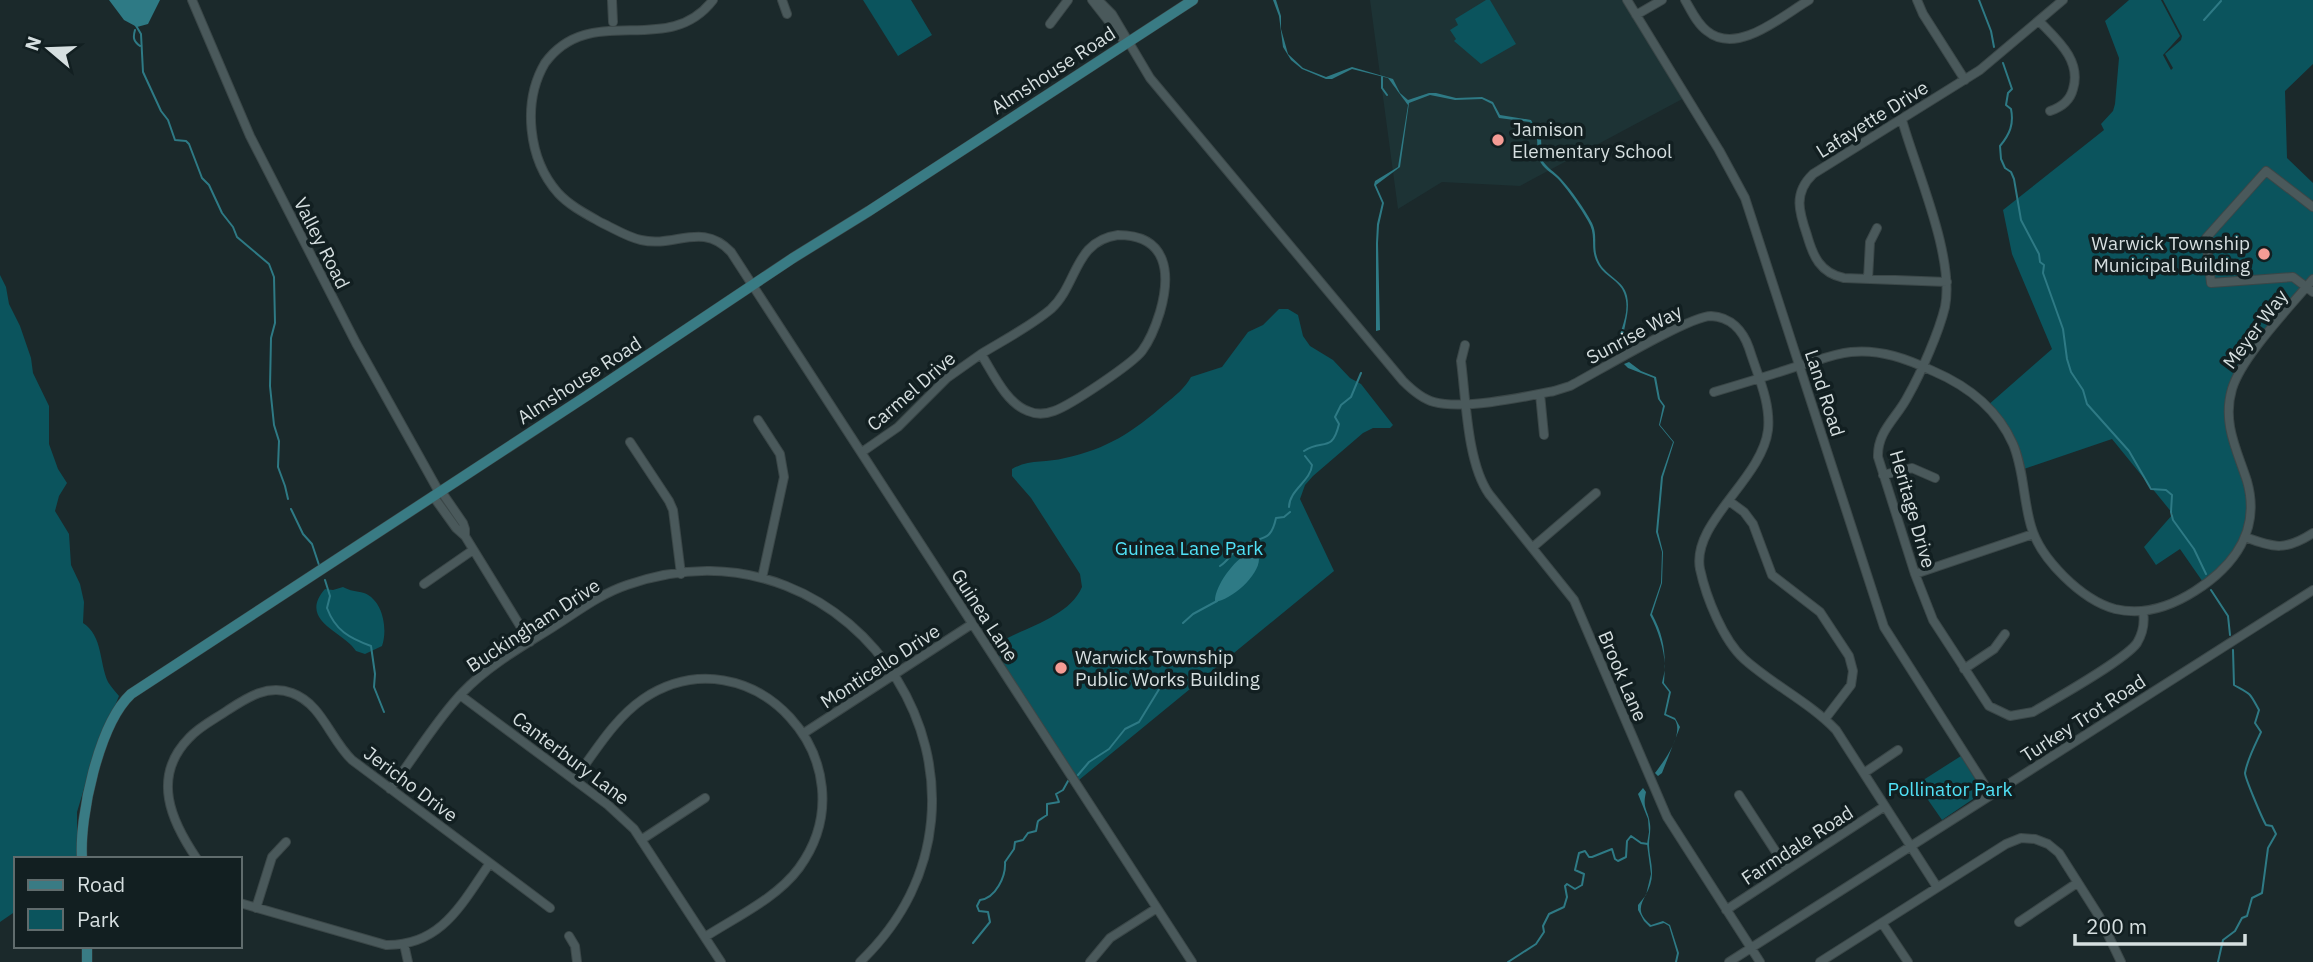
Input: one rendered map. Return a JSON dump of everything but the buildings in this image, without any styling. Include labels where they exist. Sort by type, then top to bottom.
[{"type":"main road","name":"Almshouse Road","points":[[82,857],[82,830],[91,781],[112,719],[122,702],[752,285],[1193,0]]},
{"type":"street","name":"Valley Road","points":[[192,0],[253,144],[356,343],[438,493],[463,523],[465,536],[530,642]]},
{"type":"street","points":[[612,0],[612,22],[666,26],[681,24],[700,15],[713,0]]},
{"type":"street","points":[[782,0],[787,13]]},
{"type":"street","points":[[1050,24],[1068,0]]},
{"type":"street","name":"Sunrise Way","points":[[1092,0],[1127,44]]},
{"type":"street","name":"Sunrise Way","points":[[1098,0],[1112,14],[1127,44],[1150,78],[1403,381],[1429,400],[1446,404],[1466,403],[1540,394],[1570,386],[1704,317],[1720,318],[1738,328],[1747,342],[1767,410],[1766,439],[1756,462],[1704,537],[1699,559],[1701,573],[1721,627],[1742,657],[1825,719],[1843,739],[1937,887]]},
{"type":"street","name":"Land Road","points":[[1627,0],[1736,179],[1755,224],[1884,627],[1991,795]]},
{"type":"street","points":[[1636,15],[1662,0]]},
{"type":"street","points":[[1685,0],[1706,31],[1727,40],[1747,37],[1809,0]]},
{"type":"street","points":[[1917,0],[1965,80]]},
{"type":"street","name":"Lafayette Drive","points":[[1947,282],[1838,277],[1826,271],[1817,261],[1800,214],[1800,192],[1813,174],[1965,80],[2063,0]]},
{"type":"street","points":[[2039,21],[2064,48],[2074,71],[2075,84],[2070,97],[2063,105],[2050,111]]},
{"type":"street","name":"Guinea Lane","points":[[612,22],[593,25],[569,36],[553,51],[543,68],[533,102],[531,122],[534,146],[545,173],[556,190],[571,205],[625,235],[652,242],[695,236],[716,240],[731,252],[1192,962]]},
{"type":"street","name":"Heritage Drive","points":[[1902,120],[1941,248],[1947,282],[1944,310],[1922,366],[1908,397],[1880,438],[1878,457],[1915,574],[1933,620],[1986,702],[1995,710],[2010,716],[2027,714],[2133,648],[2143,631],[2143,611]]},
{"type":"street","points":[[2310,289],[2293,277],[2211,283],[2206,238],[2266,171],[2312,204]]},
{"type":"street","points":[[1868,279],[1870,242],[1877,228]]},
{"type":"street","name":"Carmel Drive","points":[[862,452],[898,427],[947,378],[982,354],[1052,307],[1084,254],[1098,241],[1112,236],[1133,236],[1152,245],[1160,255],[1166,269],[1166,291],[1154,331],[1143,350],[1131,362],[1058,410],[1034,413],[1016,404],[982,354]]},
{"type":"street","name":"Meyer Way","points":[[1714,392],[1844,353],[1868,352],[1892,355],[1962,385],[1980,399],[2000,421],[2017,455],[2027,512],[2034,534],[2047,556],[2090,598],[2116,609],[2160,609],[2216,578],[2235,557],[2245,537],[2250,517],[2250,499],[2229,427],[2232,389],[2246,361],[2310,289],[2313,279]]},
{"type":"street","name":"Brook Lane","points":[[1465,345],[1461,361],[1475,463],[1481,481],[1574,600],[1663,811],[1760,962]]},
{"type":"street","points":[[1540,394],[1544,435]]},
{"type":"street","points":[[758,420],[780,454],[784,477],[762,578]]},
{"type":"street","points":[[630,442],[669,501],[674,516],[681,574]]},
{"type":"street","points":[[1883,475],[1912,468],[1935,478]]},
{"type":"street","points":[[1532,547],[1596,493]]},
{"type":"street","points":[[1729,501],[1744,512],[1753,524],[1772,575],[1820,612],[1849,656],[1853,671],[1851,685],[1825,719]]},
{"type":"street","points":[[2245,537],[2279,547],[2290,546],[2313,533]]},
{"type":"street","points":[[1915,574],[2034,534]]},
{"type":"street","points":[[424,584],[473,550]]},
{"type":"street","name":"Buckingham Drive","points":[[390,789],[460,695],[499,662],[615,590],[651,579],[681,574],[728,573],[762,578],[803,594],[847,621],[875,649],[912,705],[927,748],[932,805],[930,832],[918,875],[884,937],[860,962]]},
{"type":"street","name":"Turkey Trot Road","points":[[1729,962],[2313,590]]},
{"type":"street","name":"Monticello Drive","points":[[804,733],[972,624]]},
{"type":"street","points":[[1964,669],[1994,649],[2005,634]]},
{"type":"street","points":[[574,780],[625,713],[650,695],[679,684],[719,681],[747,688],[774,703],[794,721],[804,733],[818,765],[823,793],[821,820],[812,847],[798,870],[782,886],[705,937]]},
{"type":"street","name":"Jericho Drive","points":[[196,857],[178,828],[169,803],[169,782],[174,762],[188,739],[199,729],[251,695],[262,691],[285,691],[306,700],[317,711],[344,753],[550,908]]},
{"type":"street","name":"Canterbury Lane","points":[[460,695],[621,816],[642,840],[721,962]]},
{"type":"street","points":[[1864,773],[1898,750]]},
{"type":"street","points":[[1739,795],[1787,869]]},
{"type":"street","points":[[642,840],[705,798]]},
{"type":"street","name":"Farmdale Road","points":[[1726,910],[1885,806]]},
{"type":"street","points":[[1820,962],[2006,844],[2029,838],[2043,841],[2053,847],[2107,930],[2121,962]]},
{"type":"street","points":[[256,908],[272,857],[286,842]]},
{"type":"street","points":[[242,904],[386,945],[404,944],[430,935],[452,917],[490,863]]},
{"type":"street","points":[[2019,922],[2077,883]]},
{"type":"street","points":[[1090,962],[1110,938],[1157,908]]},
{"type":"street","points":[[1882,923],[1908,962]]},
{"type":"street","points":[[569,936],[575,946],[577,962]]},
{"type":"street","points":[[404,944],[408,962]]},
{"type":"shaded area","points":[[109,0],[160,0],[148,24],[137,27],[124,20]]},
{"type":"shaded area","points":[[1273,0],[1276,0],[1281,16],[1281,29],[1288,54],[1303,68],[1326,77],[1352,67],[1393,79],[1400,93],[1408,100],[1429,93],[1456,98],[1482,97],[1493,102],[1500,115],[1531,120],[1541,138],[1542,160],[1574,194],[1585,211],[1594,228],[1596,253],[1600,264],[1625,291],[1628,309],[1623,349],[1617,350],[1626,315],[1624,293],[1596,260],[1591,227],[1582,211],[1560,181],[1541,163],[1536,134],[1530,122],[1499,118],[1492,104],[1482,99],[1455,100],[1430,95],[1409,103],[1400,167],[1376,185],[1384,203],[1378,243],[1380,330],[1376,331],[1376,243],[1382,203],[1374,185],[1375,181],[1398,167],[1408,105],[1388,78],[1352,69],[1332,79],[1326,79],[1302,69],[1291,60],[1283,47],[1279,16]]},
{"type":"shaded area","name":"Jamison Elementary School","points":[[1370,0],[1628,0],[1686,97],[1520,186],[1442,182],[1398,209]]},
{"type":"shaded area","points":[[1629,362],[1656,377],[1660,399],[1665,406],[1660,425],[1674,442],[1663,477],[1658,532],[1663,552],[1662,583],[1652,614],[1662,639],[1665,663],[1660,639],[1650,615],[1661,583],[1662,552],[1656,532],[1661,477],[1673,442],[1659,425],[1663,406],[1658,399],[1654,378],[1628,368],[1624,364]]},
{"type":"shaded area","points":[[1248,553],[1259,559],[1254,573],[1236,592],[1215,602],[1226,574]]},
{"type":"shaded area","points":[[1665,670],[1664,683],[1671,692],[1666,714],[1675,718],[1680,727],[1675,739],[1675,720],[1664,715],[1669,692],[1662,683]]},
{"type":"shaded area","points":[[1673,744],[1662,773],[1658,776],[1655,773]]},
{"type":"shaded area","points":[[1643,788],[1646,792],[1645,806],[1650,824],[1652,872],[1646,894],[1651,874],[1647,844],[1648,819],[1638,794]]},
{"type":"shaded area","points":[[1645,896],[1641,912],[1651,925],[1663,921],[1670,925],[1679,953],[1677,962],[1669,926],[1664,923],[1650,927],[1638,910],[1638,905]]},
{"type":"green space","points":[[863,0],[911,0],[932,35],[898,56]]},
{"type":"green space","points":[[1490,0],[1516,44],[1481,64],[1454,41],[1456,39],[1450,30],[1458,25],[1455,19]]},
{"type":"green space","points":[[2129,0],[2161,0],[2180,36],[2163,55],[2171,70],[2173,68],[2165,54],[2182,36],[2163,0],[2313,0],[2313,64],[2285,91],[2287,158],[2313,183],[2313,200],[2310,204],[2313,207],[2313,279],[2240,372],[2229,418],[2250,506],[2245,537],[2205,585],[2180,549],[2156,565],[2144,547],[2173,514],[2112,439],[2021,470],[2017,455],[1987,406],[2052,349],[2012,254],[2003,210],[2104,130],[2101,124],[2113,111],[2115,104],[2119,58],[2105,21]]},
{"type":"green space","points":[[0,275],[31,358],[33,373],[49,406],[49,444],[58,469],[67,483],[59,496],[55,511],[69,534],[71,565],[80,584],[84,602],[83,623],[94,635],[108,682],[119,696],[92,762],[77,812],[77,857],[14,857],[14,912],[0,922]]},
{"type":"green space","name":"Guinea Lane Park","points":[[1279,309],[1288,309],[1298,315],[1303,336],[1310,346],[1333,360],[1350,378],[1361,384],[1393,425],[1390,428],[1373,428],[1363,433],[1305,485],[1300,499],[1334,571],[1079,780],[998,656],[1009,649],[1000,647],[1000,642],[1057,614],[1076,597],[1082,587],[1080,574],[1031,498],[1012,476],[1012,469],[1094,450],[1119,438],[1172,398],[1191,377],[1222,367],[1248,332],[1263,325]]},
{"type":"green space","points":[[343,587],[364,593],[380,608],[384,624],[382,646],[365,654],[356,651],[320,618],[316,610],[318,600],[325,589]]},
{"type":"green space","name":"Pollinator Park","points":[[1961,756],[1980,787],[1979,795],[1942,820],[1917,784]]},
{"type":"waterway","points":[[1979,0],[1994,47]]},
{"type":"waterway","points":[[2204,20],[2221,1]]},
{"type":"waterway","points":[[135,24],[141,34],[143,72],[168,120],[175,140],[189,144],[202,178],[209,185],[237,237],[269,264],[274,277],[275,323],[271,338],[270,386],[274,425],[279,441],[278,467],[288,499]]},
{"type":"waterway","points":[[135,30],[134,39],[140,46]]},
{"type":"waterway","points":[[2003,63],[2012,89],[2008,93],[2006,105],[2011,109],[2012,119],[2009,133],[2000,146],[2001,159],[2014,179],[2021,220],[2039,254],[2040,262],[2044,265],[2043,273],[2063,329],[2071,372],[2083,390],[2087,404],[2129,451],[2151,489],[2166,490],[2172,495],[2173,520],[2194,549],[2206,574]]},
{"type":"waterway","points":[[1382,77],[1382,88],[1387,95]]},
{"type":"waterway","points":[[1304,451],[1333,439],[1339,424],[1335,417],[1341,405],[1351,397],[1361,373]]},
{"type":"waterway","points":[[1289,507],[1292,496],[1311,471],[1312,465],[1305,456]]},
{"type":"waterway","points":[[291,509],[303,534],[312,544],[319,565]]},
{"type":"waterway","points":[[1220,566],[1240,547],[1271,533],[1276,518],[1284,517],[1290,512]]},
{"type":"waterway","points":[[1243,545],[1245,555]]},
{"type":"waterway","points":[[325,580],[330,596],[327,608],[334,622],[356,640],[371,646],[374,687],[384,712]]},
{"type":"waterway","points":[[2211,590],[2228,616],[2230,635]]},
{"type":"waterway","points":[[1183,623],[1193,614],[1217,601]]},
{"type":"waterway","points":[[2218,962],[2223,940],[2235,931],[2242,918],[2247,916],[2252,898],[2262,893],[2268,848],[2276,834],[2272,826],[2266,825],[2245,773],[2261,732],[2255,723],[2259,710],[2250,694],[2234,685],[2233,650]]},
{"type":"waterway","points":[[1078,775],[1089,762],[1109,749],[1125,729],[1139,722],[1169,673]]},
{"type":"waterway","points":[[973,943],[990,922],[988,912],[979,911],[977,906],[980,900],[995,891],[1002,880],[1005,862],[1014,849],[1015,842],[1036,831],[1038,821],[1047,815],[1047,804],[1059,802],[1056,794],[1063,790],[1068,781]]},
{"type":"waterway","points":[[1508,962],[1536,944],[1544,932],[1543,926],[1549,914],[1564,907],[1567,897],[1565,886],[1567,884],[1575,889],[1582,885],[1584,874],[1575,870],[1579,853],[1585,851],[1592,857],[1612,849],[1618,861],[1626,857],[1627,841],[1631,836],[1648,844]]},
{"type":"place","name":"Jamison Elementary School","points":[[1498,140]]},
{"type":"place","name":"Warwick Township Municipal Building","points":[[2264,254]]},
{"type":"place","name":"Warwick Township Public Works Building","points":[[1061,668]]}]
